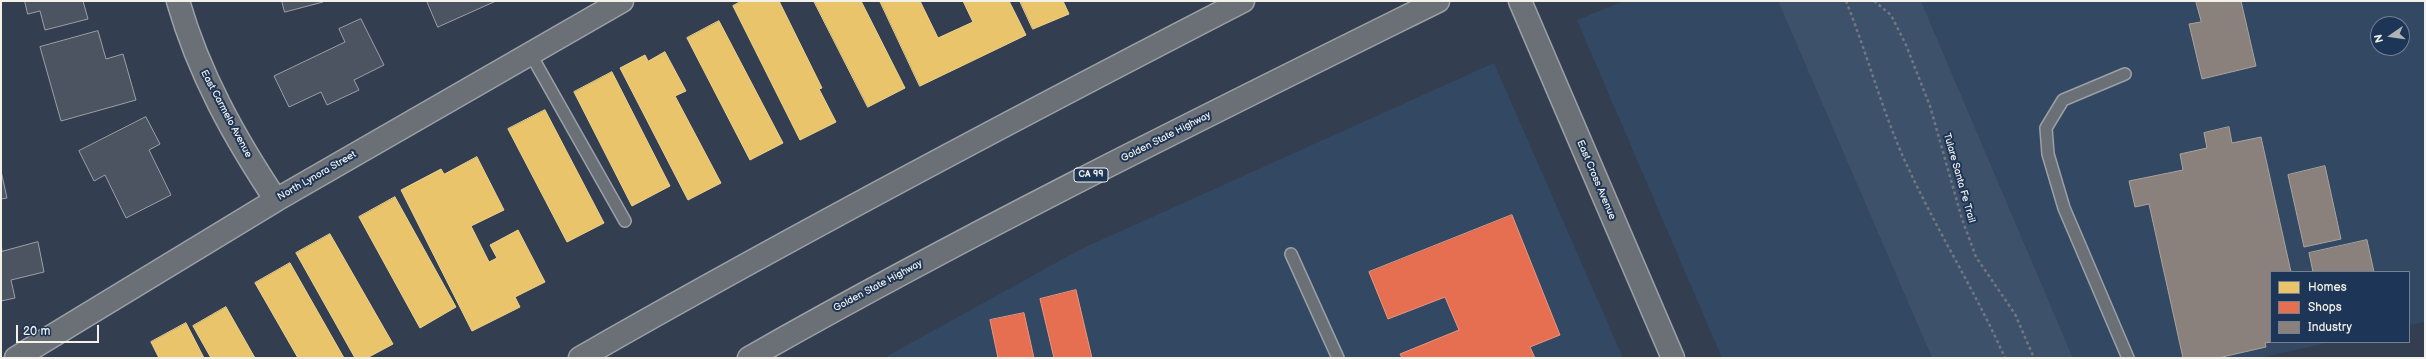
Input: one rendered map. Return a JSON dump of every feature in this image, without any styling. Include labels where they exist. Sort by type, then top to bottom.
[{"type":"main road","name":"East Carmelo Avenue","points":[[178,1],[204,76],[246,156],[276,200]]},
{"type":"main road","name":"North Lynora Street","points":[[16,358],[276,200],[530,53],[597,7],[622,1]]},
{"type":"main road","points":[[580,358],[736,269],[993,130],[1243,1]]},
{"type":"main road","name":"Golden State Highway","points":[[749,358],[828,313],[1037,202],[1438,1]]},
{"type":"main road","name":"East Cross Avenue","points":[[1520,1],[1673,358]]},
{"type":"lane","points":[[530,53],[626,221]]},
{"type":"lane","points":[[2125,74],[2063,100],[2046,128],[2048,154],[2064,208],[2128,358]]},
{"type":"lane","points":[[1291,254],[1338,358]]},
{"type":"path","points":[[1846,1],[1901,151],[1929,213],[1993,330],[2005,358]]},
{"type":"path","name":"Tulare Santa Fe Trail","points":[[1874,1],[1891,15],[1928,100],[1962,219],[1976,257],[2015,314],[2034,358]]},
{"type":"shaded area","points":[[1624,1],[1778,1],[1932,358],[1722,358],[1577,20]]},
{"type":"shaded area","points":[[1778,1],[1921,1],[2073,358],[1932,358]]},
{"type":"shaded area","points":[[1921,1],[2425,1],[2425,322],[2410,325],[2410,271],[2270,271],[2270,343],[2327,343],[2258,358],[2073,358]]},
{"type":"shaded area","points":[[1494,63],[1623,358],[884,358],[1079,250]]},
{"type":"building: Homes","points":[[742,1],[779,1],[822,88],[819,89],[836,122],[800,140],[733,6]]},
{"type":"building: Homes","points":[[814,1],[861,1],[905,88],[868,107]]},
{"type":"building: Homes","points":[[880,1],[920,1],[938,38],[973,22],[963,1],[1009,1],[1026,35],[920,86]]},
{"type":"building: Homes","points":[[1020,1],[1063,1],[1069,14],[1033,29]]},
{"type":"building: Homes","points":[[719,21],[783,143],[750,160],[687,38]]},
{"type":"building: Homes","points":[[665,52],[686,91],[675,96],[721,183],[688,200],[620,68],[645,55],[648,61]]},
{"type":"building: Homes","points":[[612,72],[670,186],[632,206],[574,92]]},
{"type":"building: Homes","points":[[545,110],[604,223],[567,242],[508,129]]},
{"type":"building: Homes","points":[[477,157],[504,210],[471,226],[489,262],[497,258],[490,245],[518,230],[545,282],[515,297],[520,307],[472,331],[401,190],[441,169],[444,174]]},
{"type":"building: Homes","points":[[395,197],[456,307],[420,328],[359,217]]},
{"type":"building: Homes","points":[[330,234],[393,344],[367,358],[355,358],[296,253]]},
{"type":"building: Homes","points":[[290,263],[344,358],[298,358],[255,283]]},
{"type":"building: Homes","points":[[226,307],[255,358],[211,358],[193,326]]},
{"type":"building: Homes","points":[[186,323],[204,358],[159,358],[151,342]]},
{"type":"building: Shops","points":[[1512,215],[1560,335],[1530,347],[1535,358],[1402,358],[1400,354],[1459,330],[1445,297],[1388,319],[1369,272]]},
{"type":"building: Shops","points":[[1076,290],[1092,358],[1054,358],[1040,299]]},
{"type":"building: Shops","points":[[1024,313],[1034,358],[998,358],[990,320]]},
{"type":"building: Industry","points":[[2196,1],[2241,1],[2256,66],[2202,79],[2189,24],[2201,22]]},
{"type":"building: Industry","points":[[2229,127],[2232,143],[2261,137],[2291,271],[2270,271],[2270,342],[2265,343],[2266,347],[2218,358],[2183,358],[2149,204],[2135,207],[2129,181],[2183,170],[2180,154],[2207,148],[2204,133]]},
{"type":"building: Industry","points":[[2325,166],[2341,239],[2304,247],[2288,175]]},
{"type":"building: Industry","points":[[2367,240],[2374,271],[2313,271],[2309,253]]},
{"type":"building: Other","points":[[25,1],[83,1],[88,19],[45,30],[40,11],[28,14]]},
{"type":"building: Other","points":[[282,1],[323,1],[323,2],[285,12]]},
{"type":"building: Other","points":[[427,1],[496,1],[438,27]]},
{"type":"building: Other","points":[[361,19],[384,65],[354,80],[359,90],[327,105],[321,92],[289,107],[274,76],[345,42],[339,29]]},
{"type":"building: Other","points":[[98,31],[106,59],[123,54],[136,100],[61,121],[40,47]]},
{"type":"building: Other","points":[[146,117],[160,144],[149,150],[171,195],[126,218],[105,175],[94,181],[79,151]]},
{"type":"building: Other","points":[[1,171],[7,198],[1,199]]},
{"type":"building: Other","points":[[38,242],[44,272],[11,280],[15,298],[1,301],[1,244],[2,251]]}]
